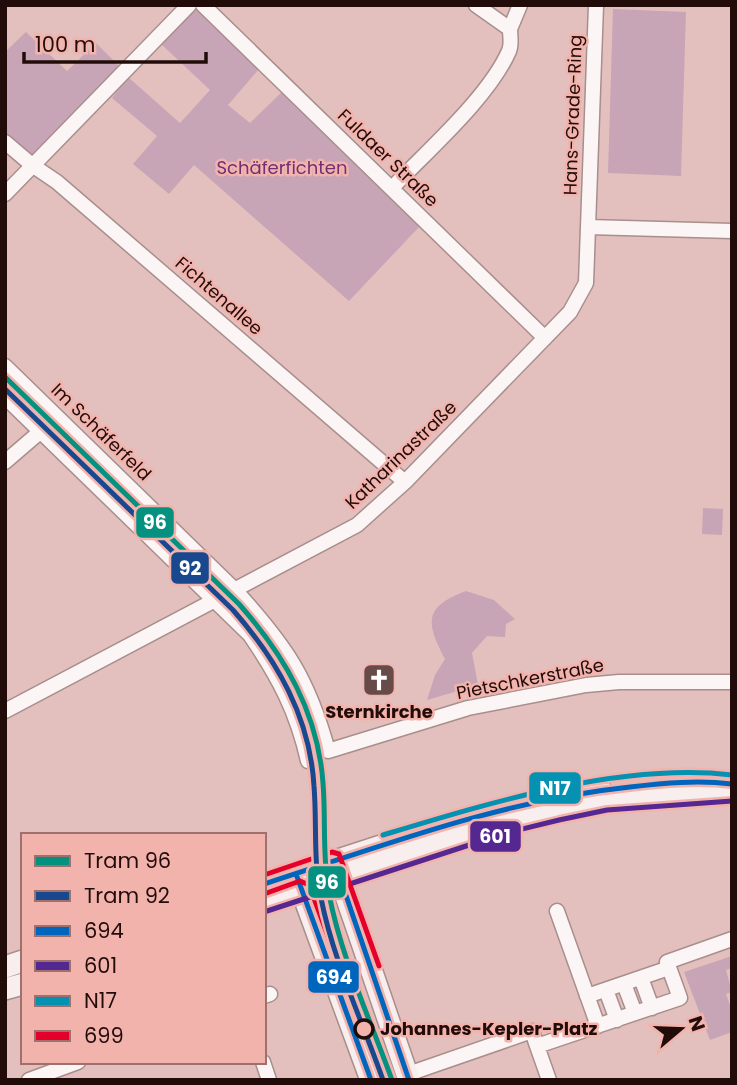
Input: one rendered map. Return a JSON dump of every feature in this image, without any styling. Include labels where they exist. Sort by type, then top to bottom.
[{"type":"street","points":[[5,194],[189,5]]},
{"type":"street","name":"Fuldaer Straße","points":[[203,5],[545,338]]},
{"type":"street","points":[[476,5],[510,29]]},
{"type":"street","points":[[392,188],[464,114],[491,79],[511,48],[510,29],[520,5]]},
{"type":"street","name":"Hans-Grade-Ring","points":[[588,227],[596,5]]},
{"type":"street","name":"Fichtenallee","points":[[5,142],[57,182],[405,482]]},
{"type":"street","points":[[588,227],[732,232]]},
{"type":"street","name":"Katharinastraße","points":[[5,711],[357,525],[405,482],[570,312],[586,284],[588,227]]},
{"type":"street","name":"Im Schäferfeld","points":[[5,366],[235,590],[267,625],[295,664],[317,711],[328,751],[341,748]]},
{"type":"street","points":[[5,397],[250,635],[275,673],[295,712],[308,761]]},
{"type":"street","points":[[5,462],[41,431]]},
{"type":"street","name":"Pietschkerstraße","points":[[341,748],[467,708],[586,685],[619,681],[732,682]]},
{"type":"street","points":[[266,902],[299,882],[500,808],[603,788],[680,783],[732,784]]},
{"type":"street","points":[[337,869],[557,811],[606,801],[732,792]]},
{"type":"street","points":[[337,869],[409,1077],[532,1031],[549,1080]]},
{"type":"street","points":[[266,884],[299,882]]},
{"type":"street","points":[[299,882],[371,1080]]},
{"type":"street","points":[[557,911],[598,1026]]},
{"type":"street","points":[[537,1046],[680,998],[667,962],[732,939]]},
{"type":"street","points":[[587,996],[669,968]]},
{"type":"street","points":[[641,978],[652,1008]]},
{"type":"street","points":[[624,984],[635,1013]]},
{"type":"street","points":[[606,990],[617,1020]]},
{"type":"street","points":[[29,1080],[73,1064]]},
{"type":"green space","name":"Schäferfichten","points":[[196,9],[259,69],[228,105],[250,123],[283,91],[420,226],[349,301],[194,165],[169,194],[133,164],[157,136],[112,98],[128,77],[180,123],[210,90],[160,43]]},
{"type":"green space","points":[[613,9],[686,12],[681,176],[608,173]]},
{"type":"green space","points":[[26,32],[67,71],[96,43],[120,67],[30,158],[5,136],[5,52]]},
{"type":"green space","points":[[703,508],[723,509],[722,535],[702,534]]},
{"type":"green space","points":[[466,591],[494,600],[515,619],[506,624],[505,637],[487,636],[472,653],[478,685],[427,700],[435,675],[445,659],[434,635],[432,618],[442,603]]},
{"type":"green space","points":[[732,956],[732,968],[726,970],[732,992],[726,994],[732,1011],[732,1032],[710,1040],[684,972]]},
{"type":"tram line","name":"96","points":[[5,377],[239,604],[284,665],[306,709],[320,757],[326,866],[334,918],[348,964],[392,1080]]},
{"type":"tram line","name":"92","points":[[5,389],[233,610],[277,669],[298,713],[311,761],[317,870],[326,921],[340,967],[383,1080]]},
{"type":"transit line","name":"N17","points":[[383,835],[467,810],[601,780],[646,774],[732,775]]},
{"type":"transit line","name":"694","points":[[266,883],[445,826],[537,802],[656,784],[732,784]]},
{"type":"transit line","name":"601","points":[[267,911],[506,833],[559,820],[607,810],[732,801]]},
{"type":"transit line","name":"699","points":[[266,874],[332,852],[339,854],[379,966]]},
{"type":"transit line","name":"694","points":[[296,874],[371,1080]]},
{"type":"transit line","name":"694","points":[[340,878],[409,1080]]},
{"type":"transit line","name":"699","points":[[266,893],[300,881],[309,885],[359,1020]]},
{"type":"place","name":"Sternkirche","points":[[379,680]]},
{"type":"place","name":"Johannes-Kepler-Platz","points":[[364,1029]]}]
